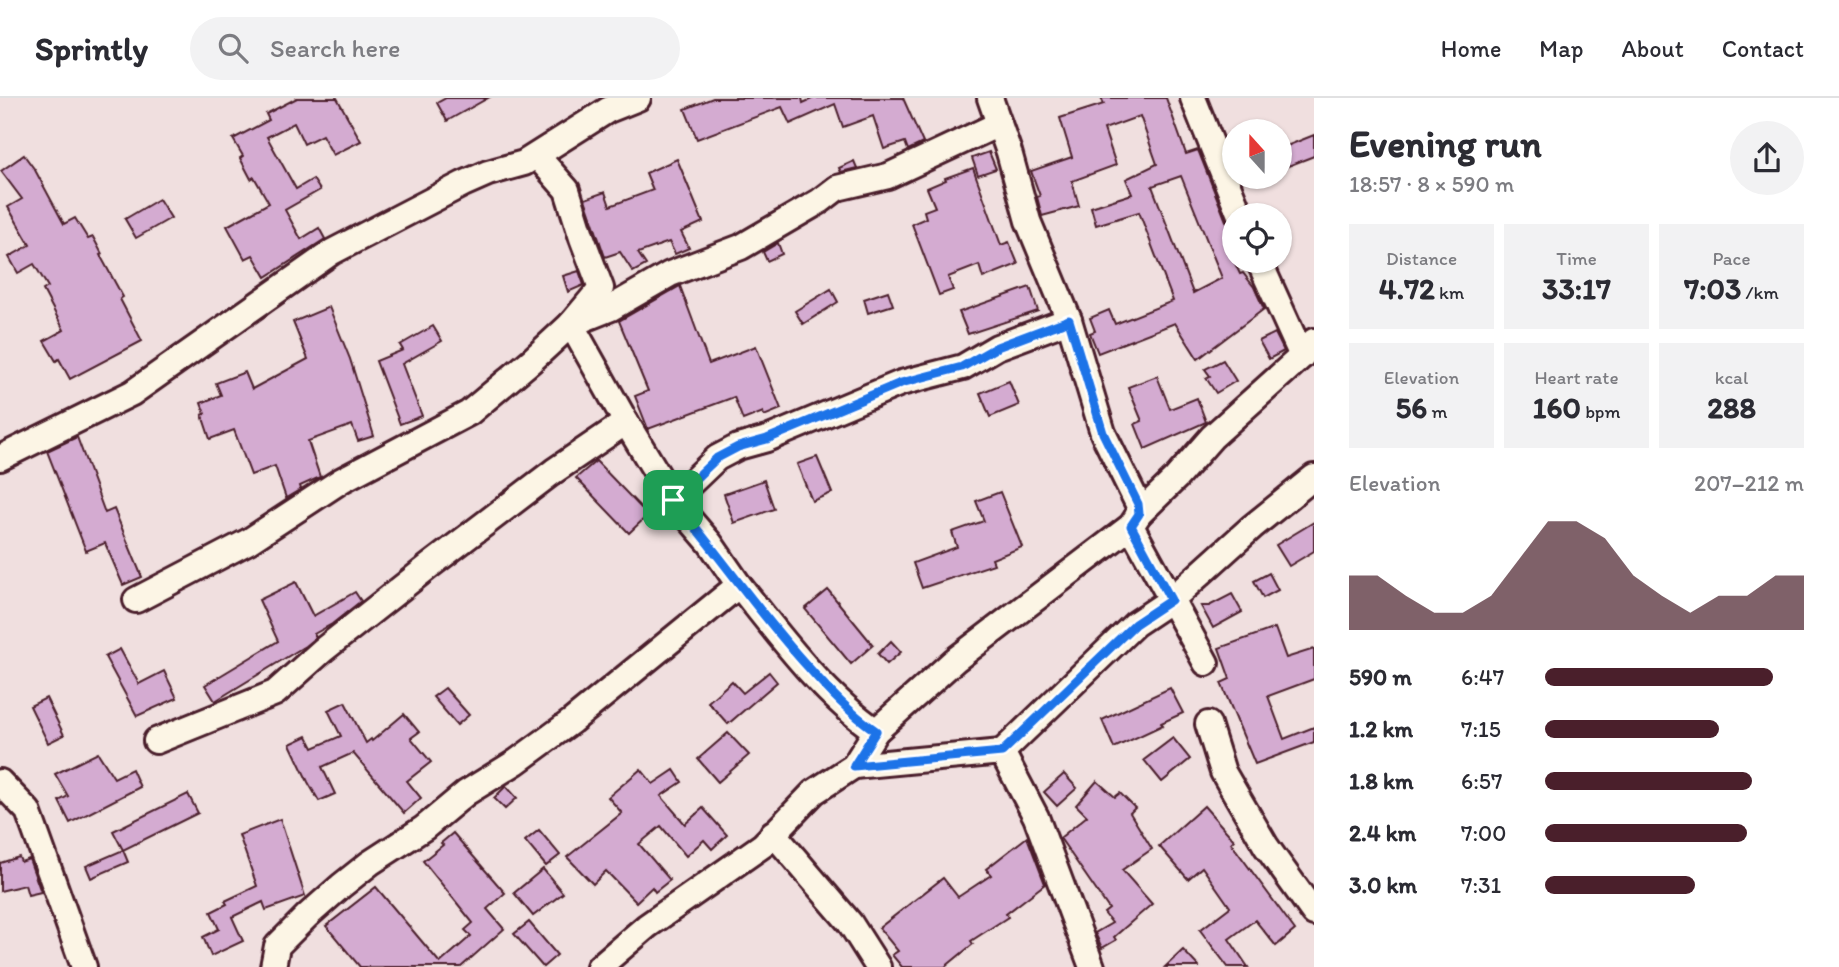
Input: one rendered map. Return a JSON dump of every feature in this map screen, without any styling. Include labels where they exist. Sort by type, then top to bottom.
[{"type":"street","points":[[0,458],[132,393],[332,252],[463,184],[488,173],[524,163],[608,110],[638,98]]},
{"type":"street","points":[[990,98],[1028,221],[1069,320],[1103,433],[1138,504],[1135,520],[1171,600],[1206,663]]},
{"type":"street","points":[[1193,98],[1235,203]]},
{"type":"street","points":[[571,324],[611,308],[670,274],[741,247],[820,201],[837,188],[888,176],[999,124]]},
{"type":"street","points":[[136,600],[249,541],[342,480],[469,413],[571,324],[601,288],[567,190],[537,156]]},
{"type":"street","points":[[599,967],[647,926],[746,859],[814,792],[854,766],[876,731],[955,660],[1135,520],[1212,436],[1308,348],[1266,273]]},
{"type":"street","points":[[673,500],[717,458],[738,447],[767,439],[901,383],[962,367],[997,347],[1069,320]]},
{"type":"street","points":[[571,324],[673,500],[710,543],[772,628],[853,715],[876,731]]},
{"type":"street","points":[[156,741],[275,693],[323,650],[428,567],[554,471],[626,422]]},
{"type":"street","points":[[854,766],[1002,752],[1135,624],[1171,600],[1252,527],[1314,477]]},
{"type":"street","points":[[274,967],[278,946],[341,886],[370,863],[424,828],[466,793],[572,722],[739,585]]},
{"type":"street","points":[[1208,724],[1223,772],[1266,846],[1314,913]]},
{"type":"street","points":[[1002,752],[1036,817],[1092,967]]},
{"type":"street","points":[[0,782],[28,811],[83,967]]},
{"type":"street","points":[[773,833],[850,923],[878,967]]},
{"type":"building","points":[[297,98],[337,98],[361,141],[333,155],[322,135],[304,144],[294,123],[267,137],[296,189],[313,179],[320,190],[285,210],[301,239],[319,228],[325,239],[266,277],[253,255],[245,259],[227,226],[269,203],[254,177],[251,179],[240,158],[243,156],[233,139],[269,120],[266,114]]},
{"type":"building","points":[[446,98],[488,98],[447,121],[437,103]]},
{"type":"building","points":[[713,98],[802,98],[803,103],[814,98],[903,98],[923,143],[908,150],[905,142],[884,149],[873,116],[843,127],[835,104],[790,124],[782,107],[697,139],[685,109]]},
{"type":"building","points":[[1101,98],[1166,98],[1186,154],[1198,150],[1222,211],[1222,273],[1243,273],[1254,287],[1264,309],[1198,359],[1175,323],[1098,353],[1090,333],[1095,331],[1090,318],[1109,310],[1115,324],[1173,301],[1139,212],[1096,225],[1091,207],[1132,194],[1126,179],[1157,164],[1140,116],[1104,129],[1116,165],[1072,181],[1079,206],[1042,216],[1037,197],[1040,196],[1031,171],[1072,157],[1060,118],[1104,104]],"holes":[[[1181,176],[1222,278],[1193,293],[1152,186]]]},
{"type":"building","points":[[1314,135],[1314,156],[1292,165],[1292,144]]},
{"type":"building","points":[[989,152],[996,169],[978,175],[972,158]]},
{"type":"building","points":[[24,155],[64,224],[75,218],[88,239],[93,237],[142,341],[70,379],[59,359],[56,361],[44,341],[64,330],[43,290],[48,287],[34,264],[18,273],[9,257],[30,245],[8,207],[22,199],[1,171]]},
{"type":"building","points":[[677,159],[703,222],[681,232],[689,248],[675,254],[669,242],[638,253],[646,265],[633,272],[620,252],[605,257],[585,199],[605,192],[610,206],[653,190],[646,173]]},
{"type":"building","points":[[854,161],[857,168],[841,172],[839,168]]},
{"type":"building","points":[[973,168],[1001,245],[1009,242],[1018,264],[983,278],[979,265],[948,277],[953,290],[939,295],[912,224],[926,218],[924,211],[935,207],[927,188]]},
{"type":"building","points":[[159,199],[171,218],[136,238],[125,219]]},
{"type":"building","points":[[778,243],[782,254],[767,261],[763,252]]},
{"type":"building","points":[[579,271],[584,285],[568,292],[563,276]]},
{"type":"building","points":[[680,286],[709,364],[756,346],[781,409],[764,416],[763,412],[743,420],[734,397],[648,429],[635,396],[648,391],[619,321]]},
{"type":"building","points":[[1030,287],[1038,311],[968,334],[959,312]]},
{"type":"building","points":[[831,289],[838,302],[803,324],[795,311]]},
{"type":"building","points":[[888,291],[893,305],[868,313],[864,299]]},
{"type":"building","points":[[329,307],[350,359],[374,436],[358,441],[352,425],[308,441],[320,477],[300,486],[301,489],[286,498],[275,466],[251,475],[234,430],[210,439],[201,403],[221,395],[216,383],[245,372],[252,389],[308,359],[293,322]]},
{"type":"building","points":[[433,326],[442,341],[402,364],[422,416],[400,424],[376,361],[403,350],[400,345]]},
{"type":"building","points":[[1275,333],[1284,351],[1269,359],[1259,341]]},
{"type":"building","points":[[1223,360],[1236,381],[1216,393],[1206,378],[1210,376],[1205,369]]},
{"type":"building","points":[[1157,376],[1170,409],[1197,398],[1206,422],[1145,449],[1135,424],[1142,421],[1128,387]]},
{"type":"building","points":[[1009,381],[1019,405],[990,417],[980,393]]},
{"type":"building","points":[[77,437],[105,513],[114,509],[142,577],[123,585],[105,543],[86,551],[47,451]]},
{"type":"building","points":[[817,457],[832,493],[812,501],[797,464]]},
{"type":"building","points":[[596,461],[648,515],[629,533],[576,478]]},
{"type":"building","points":[[764,480],[774,509],[734,523],[724,494]]},
{"type":"building","points":[[1000,492],[1022,547],[992,559],[994,564],[922,588],[913,563],[957,547],[952,532],[984,521],[976,501]]},
{"type":"building","points":[[1314,522],[1314,551],[1289,566],[1276,545]]},
{"type":"building","points":[[1269,573],[1278,590],[1263,598],[1254,581]]},
{"type":"building","points":[[296,582],[313,616],[355,592],[361,601],[332,624],[314,634],[316,637],[305,646],[215,701],[205,685],[278,641],[259,600]]},
{"type":"building","points":[[828,590],[873,645],[851,664],[805,609]]},
{"type":"building","points":[[1232,594],[1242,612],[1213,628],[1201,606],[1209,606]]},
{"type":"building","points":[[1275,628],[1286,658],[1314,649],[1314,679],[1268,696],[1284,739],[1314,727],[1314,742],[1255,764],[1221,683],[1230,679],[1219,648]]},
{"type":"building","points":[[891,641],[901,652],[887,664],[878,654]]},
{"type":"building","points":[[120,649],[139,684],[164,671],[177,698],[137,716],[105,657]]},
{"type":"building","points":[[769,672],[777,682],[728,724],[708,702],[732,681],[743,693]]},
{"type":"building","points":[[445,688],[469,715],[457,725],[433,697]]},
{"type":"building","points":[[1170,688],[1183,713],[1114,748],[1102,720]]},
{"type":"building","points":[[46,698],[64,735],[48,743],[30,706]]},
{"type":"building","points":[[345,702],[366,743],[404,714],[419,732],[411,738],[431,762],[407,781],[421,798],[404,813],[353,753],[322,767],[335,794],[319,801],[308,782],[290,744],[307,736],[313,748],[341,736],[328,710]]},
{"type":"building","points":[[728,733],[749,755],[718,782],[698,759]]},
{"type":"building","points":[[1173,738],[1190,759],[1162,782],[1144,760]]},
{"type":"building","points":[[98,753],[114,778],[132,769],[140,787],[70,823],[59,801],[68,796],[55,774]]},
{"type":"building","points":[[641,769],[653,784],[674,770],[682,782],[661,796],[685,824],[703,808],[727,835],[712,849],[704,840],[686,856],[661,826],[639,844],[670,880],[655,892],[652,887],[636,902],[606,871],[593,884],[567,857],[622,813],[608,797]]},
{"type":"building","points":[[1064,774],[1077,788],[1057,806],[1044,792]]},
{"type":"building","points":[[1097,781],[1115,797],[1120,793],[1135,808],[1130,813],[1152,849],[1122,870],[1152,904],[1114,937],[1116,940],[1102,948],[1095,933],[1112,923],[1104,913],[1109,909],[1060,838],[1087,816],[1076,805]]},
{"type":"building","points":[[506,786],[517,798],[505,809],[494,798]]},
{"type":"building","points":[[188,794],[198,813],[123,850],[113,831]]},
{"type":"building","points":[[1204,806],[1234,840],[1231,843],[1295,930],[1276,946],[1255,920],[1229,939],[1248,967],[1228,967],[1200,930],[1230,907],[1202,867],[1188,879],[1159,846]]},
{"type":"building","points":[[280,819],[305,896],[266,910],[263,902],[232,917],[243,941],[211,956],[203,937],[219,929],[211,912],[227,904],[225,901],[257,886],[239,835]]},
{"type":"building","points":[[539,830],[560,855],[546,866],[525,841]]},
{"type":"building","points":[[453,833],[505,893],[487,909],[504,929],[461,967],[360,967],[326,926],[376,887],[440,963],[471,936],[465,930],[473,923],[423,861]]},
{"type":"building","points":[[1027,837],[1045,884],[1006,914],[1008,917],[971,941],[973,944],[945,967],[902,967],[892,955],[898,951],[879,928],[943,878],[958,897],[991,875],[986,869]]},
{"type":"building","points":[[123,850],[128,862],[91,878],[86,866]]},
{"type":"building","points":[[19,857],[21,862],[29,859],[41,892],[28,895],[25,885],[0,891],[0,863]]},
{"type":"building","points":[[543,869],[563,893],[533,916],[514,893]]},
{"type":"building","points":[[529,922],[557,955],[543,967],[514,934]]},
{"type":"building","points":[[1183,950],[1199,967],[1165,967]]},
{"type":"route","points":[[1069,320],[1103,433],[1138,504],[1139,514],[1131,526],[1171,600],[1135,624],[1002,752],[854,766],[876,731],[853,715],[772,628],[710,543],[673,500],[717,458],[738,447],[767,439],[901,383],[962,367],[997,347],[1069,320]]}]
